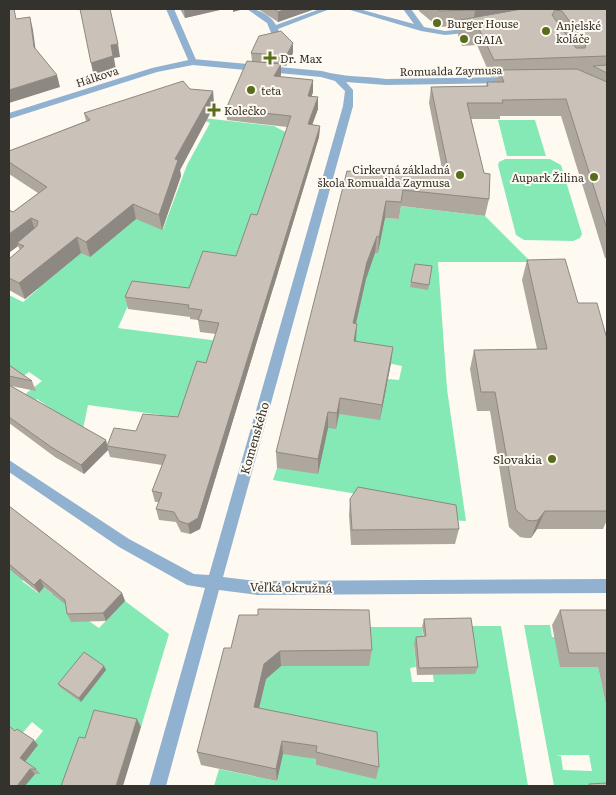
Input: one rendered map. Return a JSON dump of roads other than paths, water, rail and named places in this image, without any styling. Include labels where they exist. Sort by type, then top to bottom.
[{"type":"street","points":[[251,9],[271,22],[275,32],[326,9]]},
{"type":"street","points":[[351,9],[421,29],[445,32],[481,29]]},
{"type":"street","points":[[407,9],[421,29]]},
{"type":"street","name":"Romualda Zaymusa","points":[[193,62],[322,74],[338,79],[352,78],[386,82],[526,80]]},
{"type":"street","name":"Hálkova","points":[[9,116],[155,70],[193,62]]},
{"type":"street","points":[[338,79],[349,90]]},
{"type":"street","name":"Romualda Zaymusa","points":[[349,90],[386,82]]},
{"type":"street","name":"Komenského","points":[[157,786],[348,106],[349,90]]},
{"type":"street","name":"Veľká okružná","points":[[9,465],[144,556],[192,580],[257,588],[607,586]]},
{"type":"lane","points":[[170,9],[193,62]]},
{"type":"place","name":"Burger House","points":[[437,23]]},
{"type":"place","name":"Anjelské koláče","points":[[546,31]]},
{"type":"place","name":"GAIA","points":[[464,39]]},
{"type":"place","name":"Dr. Max","points":[[270,58]]},
{"type":"place","name":"teta","points":[[251,90]]},
{"type":"place","name":"Kolečko","points":[[214,110]]},
{"type":"place","name":"Cirkevná základná škola Romualda Zaymusa","points":[[460,175]]},
{"type":"place","name":"Aupark Žilina","points":[[594,177]]},
{"type":"place","name":"Slovakia","points":[[552,459]]}]
